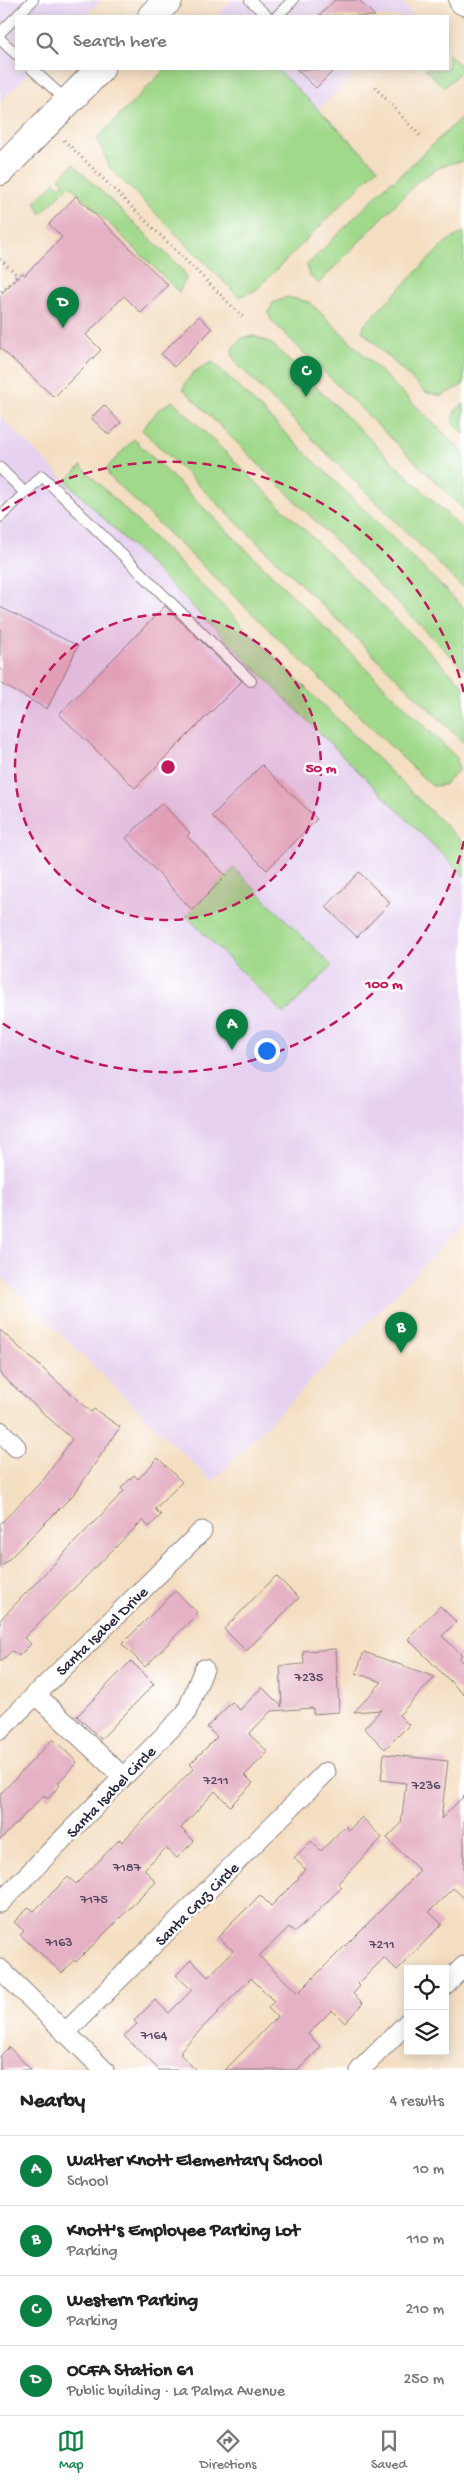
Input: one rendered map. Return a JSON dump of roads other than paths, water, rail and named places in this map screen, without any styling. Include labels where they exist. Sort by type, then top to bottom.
[{"type":"main road","points":[[0,171],[99,70]]},
{"type":"street","points":[[0,1432],[16,1447]]},
{"type":"street","name":"Santa Isabel Drive","points":[[0,1730],[202,1531]]},
{"type":"street","name":"Santa Isabel Circle","points":[[0,1903],[186,1713],[204,1669]]},
{"type":"street","points":[[36,1694],[123,1778]]},
{"type":"street","name":"Santa Cruz Circle","points":[[65,2033],[326,1772]]},
{"type":"street","points":[[449,1981],[464,1966]]},
{"type":"street","points":[[0,1969],[104,2070]]},
{"type":"street","points":[[360,2070],[404,2026]]},
{"type":"lane","points":[[17,15],[33,0]]},
{"type":"lane","points":[[250,0],[266,15]]},
{"type":"lane","points":[[277,15],[293,0]]},
{"type":"lane","points":[[0,33],[15,17]]},
{"type":"lane","points":[[0,39],[15,53]]},
{"type":"lane","points":[[33,70],[67,102]]},
{"type":"lane","points":[[0,468],[25,493]]},
{"type":"lane","points":[[0,518],[42,476],[251,681]]},
{"type":"place","name":"OCFA Station 61","points":[[63,328]]},
{"type":"place","name":"Western Parking","points":[[306,397]]},
{"type":"place","name":"Walter Knott Elementary School","points":[[232,1050]]},
{"type":"place","name":"Knott's Employee Parking Lot","points":[[401,1353]]}]
